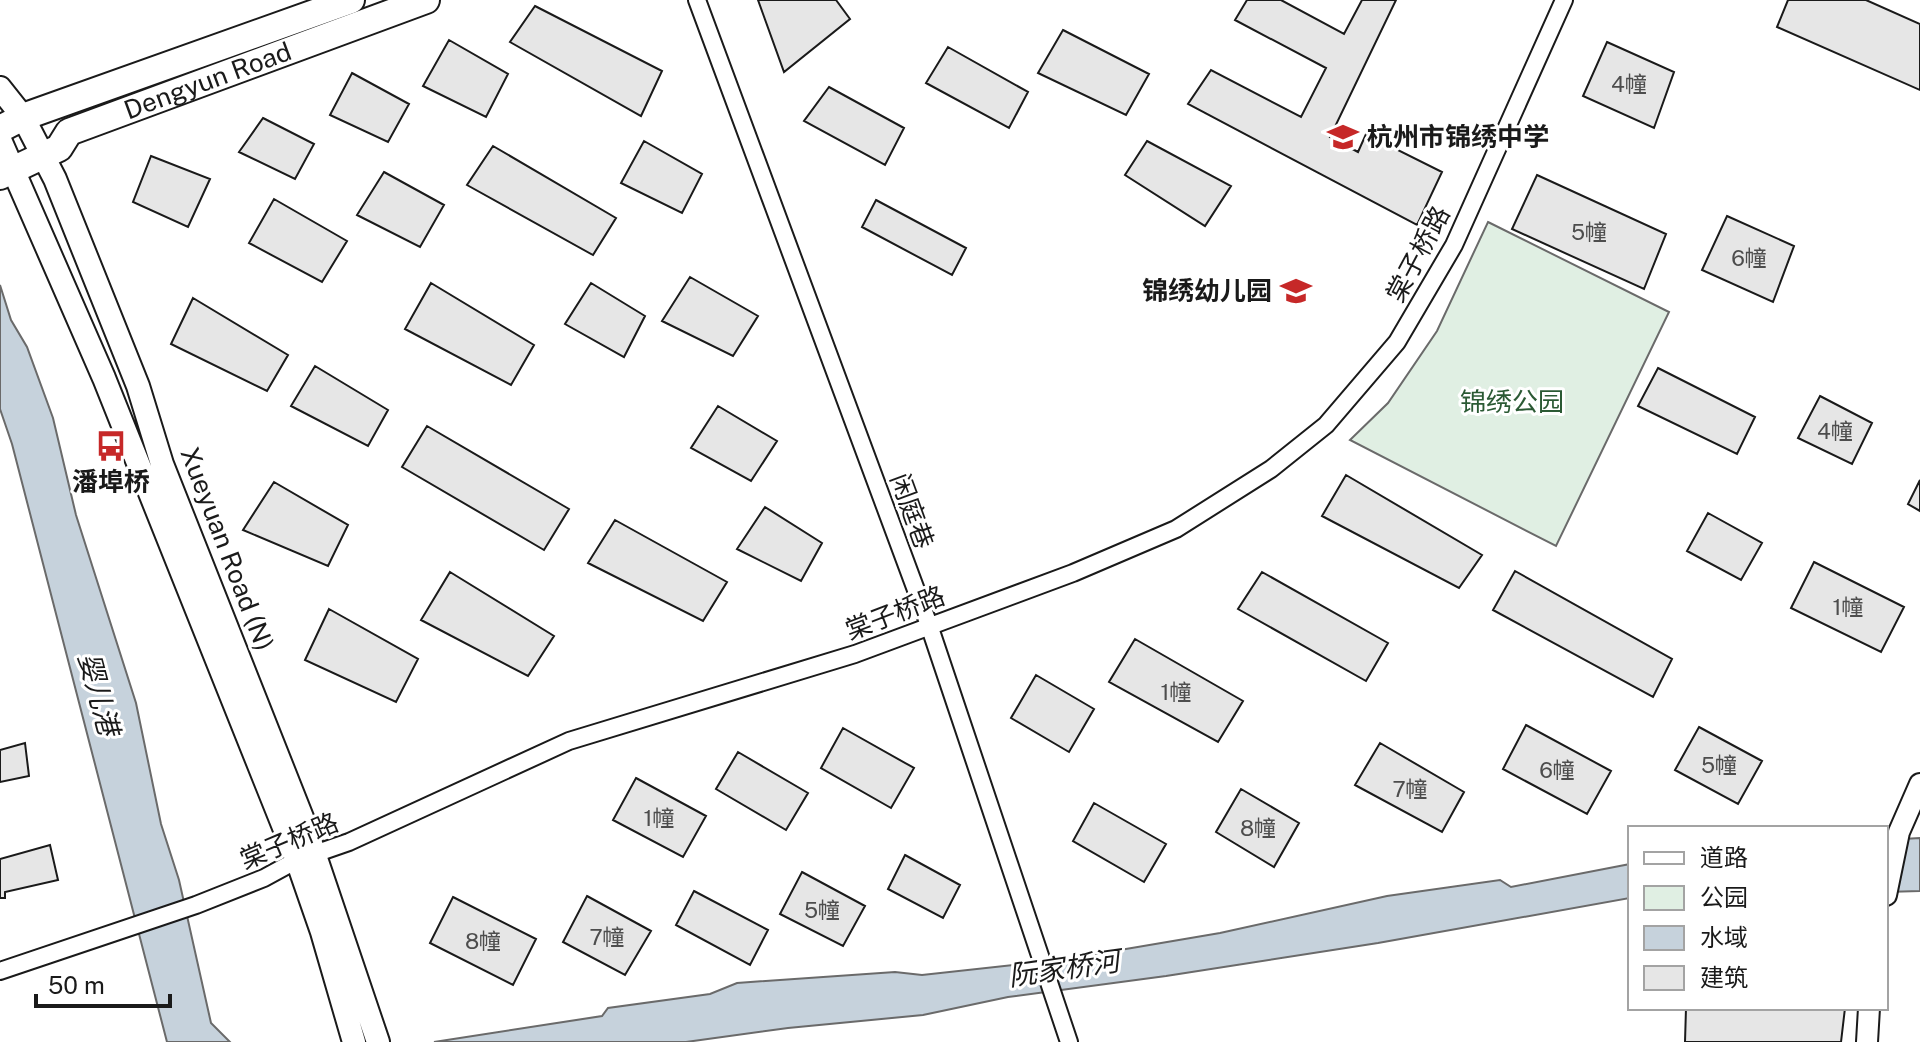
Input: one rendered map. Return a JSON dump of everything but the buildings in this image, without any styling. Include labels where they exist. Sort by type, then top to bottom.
[{"type":"main road","name":"Dengyun Road","points":[[11,123],[351,0]]},
{"type":"main road","name":"Dengyun Road","points":[[6,173],[59,148],[69,132],[426,0]]},
{"type":"main road","name":"Xueyuan Road (N)","points":[[0,88],[11,123],[42,157],[55,179],[138,386],[162,464],[306,857],[322,932],[354,1042]]},
{"type":"main road","name":"Xueyuan Road (N)","points":[[0,140],[6,173],[104,378],[306,857],[371,1016],[378,1042]]},
{"type":"street","name":"闲庭巷","points":[[697,0],[929,625],[1069,1042]]},
{"type":"street","name":"棠子桥路","points":[[0,971],[196,905],[264,878],[569,741],[855,654],[1073,573],[1176,529],[1271,469],[1326,425],[1397,342],[1454,245],[1564,0]]},
{"type":"street","points":[[1888,885],[1899,832],[1920,784]]},
{"type":"street","points":[[1867,1042],[1869,1010]]},
{"type":"green space","name":"锦绣公园","points":[[1488,222],[1669,312],[1556,546],[1350,440],[1388,403],[1437,331]]},
{"type":"water","name":"婴儿港","points":[[0,285],[11,320],[27,347],[53,418],[76,515],[136,703],[161,824],[179,880],[211,1023],[230,1042],[167,1042],[12,444],[0,409]]},
{"type":"water","points":[[1920,838],[1920,891],[1888,892],[1888,840]]},
{"type":"water","name":"阮家桥河","points":[[1628,864],[1628,898],[1378,943],[1008,997],[923,1015],[686,1042],[434,1042],[602,1016],[608,1008],[710,994],[737,983],[895,972],[922,975],[1067,959],[1220,933],[1387,896],[1500,880],[1511,887]]},
{"type":"place","name":"杭州市锦绣中学","points":[[1343,137]]},
{"type":"place","name":"锦绣幼儿园","points":[[1296,291]]},
{"type":"place","name":"潘埠桥","points":[[111,446]]}]
